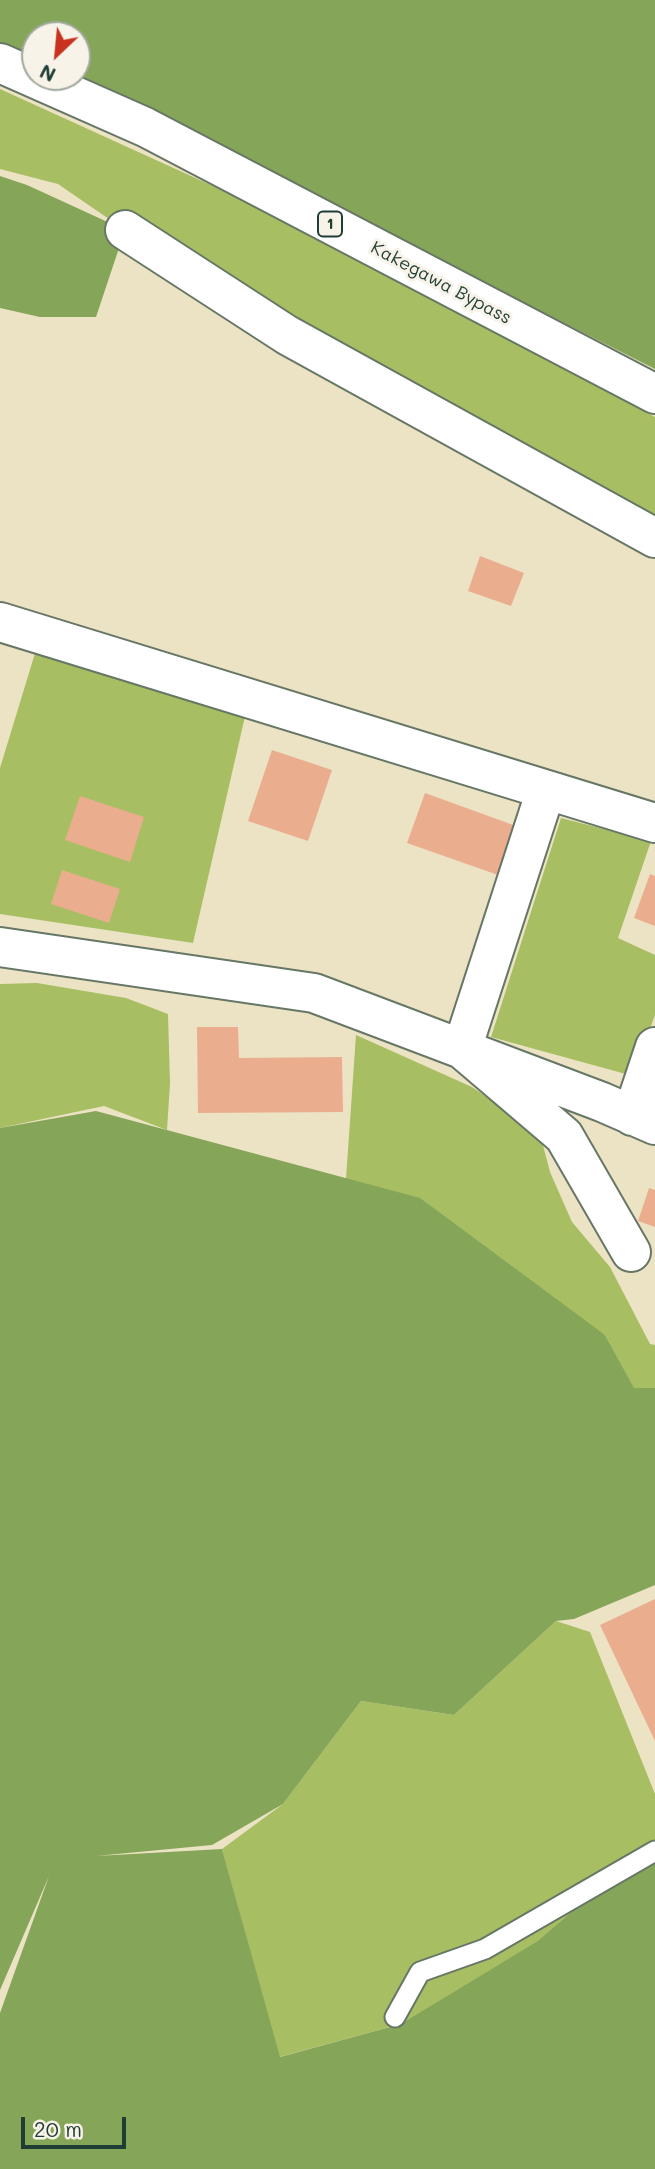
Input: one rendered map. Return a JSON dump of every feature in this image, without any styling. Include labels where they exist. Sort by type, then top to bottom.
[{"type":"main road","name":"Kakegawa Bypass","points":[[0,63],[145,127],[655,394]]},
{"type":"main road","points":[[125,230],[287,335],[655,538]]},
{"type":"main road","points":[[0,622],[655,823]]},
{"type":"main road","points":[[462,1049],[546,790]]},
{"type":"main road","points":[[0,947],[314,993],[644,1121],[655,1047]]},
{"type":"main road","points":[[462,1049],[564,1136],[631,1252]]},
{"type":"lane","points":[[395,2017],[420,1972],[485,1949],[655,1851]]},
{"type":"green space","points":[[0,0],[655,0],[655,369],[91,84],[91,21],[21,21],[21,62],[0,51]]},
{"type":"green space","points":[[0,89],[336,242],[655,417],[655,542],[125,230],[58,184],[0,169]]},
{"type":"green space","points":[[0,176],[27,185],[125,230],[96,317],[40,317],[0,308]]},
{"type":"green space","points":[[36,650],[246,712],[193,943],[0,914],[0,768]]},
{"type":"green space","points":[[561,818],[651,841],[618,938],[655,955],[655,1015],[633,1076],[491,1037]]},
{"type":"green space","points":[[37,983],[126,998],[168,1014],[170,1083],[167,1130],[104,1106],[0,1128],[0,984]]},
{"type":"green space","points":[[356,1035],[472,1087],[540,1134],[550,1172],[572,1222],[610,1267],[650,1344],[655,1345],[655,1389],[634,1389],[605,1335],[346,1179]]},
{"type":"green space","points":[[96,1111],[420,1198],[605,1335],[634,1388],[655,1388],[655,1585],[574,1619],[556,1621],[454,1715],[361,1701],[283,1804],[212,1845],[96,1856],[222,1849],[280,2057],[401,2024],[538,1941],[628,1862],[655,1848],[655,2169],[0,2169],[0,2013],[49,1876],[0,1990],[0,1128]]},
{"type":"green space","points":[[556,1621],[590,1632],[655,1794],[655,1841],[564,1918],[498,1979],[401,2024],[279,2057],[222,1849],[283,1804],[361,1701],[454,1715]]},
{"type":"building","points":[[480,556],[524,573],[511,606],[468,591]]},
{"type":"building","points":[[272,750],[332,770],[308,841],[248,821]]},
{"type":"building","points":[[425,793],[516,826],[498,875],[407,843]]},
{"type":"building","points":[[80,796],[144,817],[130,862],[65,840]]},
{"type":"building","points":[[62,870],[120,889],[109,923],[51,904]]},
{"type":"building","points":[[650,874],[655,876],[655,926],[634,918]]},
{"type":"building","points":[[197,1027],[238,1027],[239,1058],[342,1057],[343,1112],[198,1113]]},
{"type":"building","points":[[649,1188],[655,1190],[655,1227],[638,1221]]},
{"type":"building","points":[[655,1599],[655,1741],[600,1625]]}]
